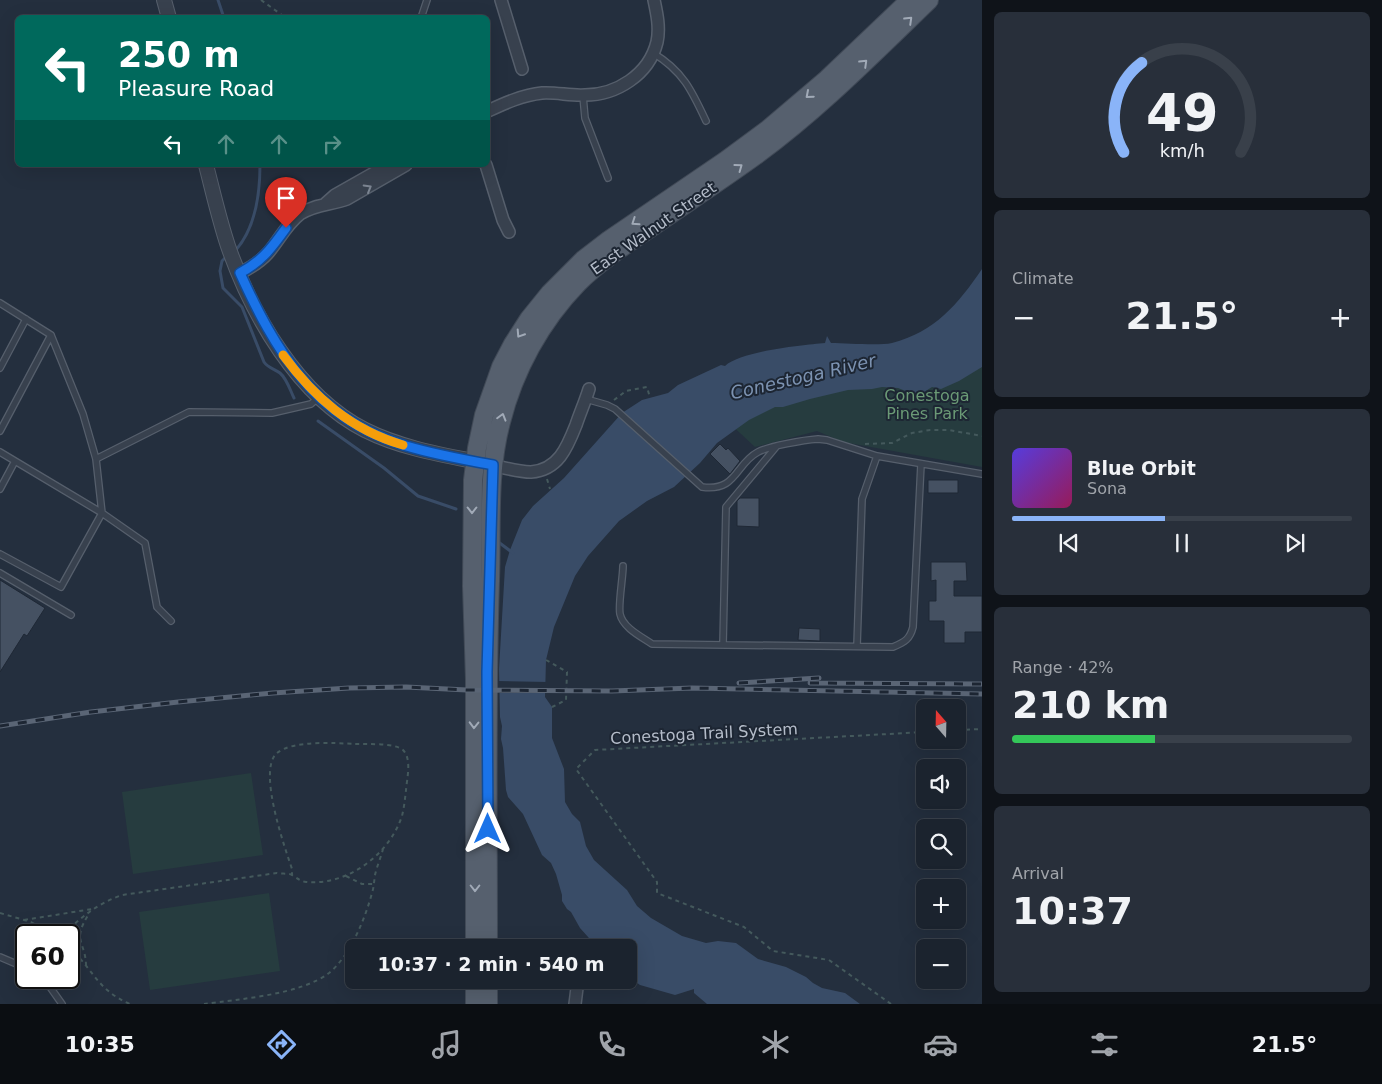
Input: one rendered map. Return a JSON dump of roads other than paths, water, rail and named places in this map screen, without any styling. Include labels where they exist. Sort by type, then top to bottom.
[{"type":"main road","name":"East Walnut Street","points":[[488,939],[487,672],[493,465],[501,420],[518,374],[541,330],[570,292],[591,270],[775,141],[836,89],[886,33],[910,0]]},
{"type":"main road","name":"East Walnut Street","points":[[475,939],[475,680],[472,495],[475,461],[484,415],[501,367],[525,326],[561,281],[582,260],[608,240],[726,161],[929,0]]},
{"type":"main road","points":[[475,989],[475,1004]]},
{"type":"main road","points":[[488,989],[488,1004]]},
{"type":"street","points":[[164,0],[168,15]]},
{"type":"street","points":[[501,0],[522,69]]},
{"type":"street","points":[[490,110],[510,101],[542,93],[584,96],[601,94],[623,86],[644,68],[653,53],[658,31],[654,0]]},
{"type":"street","points":[[207,167],[224,235],[272,340],[292,368],[319,398],[350,422],[383,438],[419,450],[519,471],[532,472],[544,469],[564,453],[587,394]]},
{"type":"street","points":[[326,203],[335,195],[384,167]]},
{"type":"street","points":[[240,273],[262,259],[295,218],[311,208],[348,199],[403,167]]},
{"type":"street","points":[[487,167],[503,220],[509,232]]},
{"type":"street","points":[[575,1004],[577,989]]},
{"type":"lane","points":[[421,15],[427,0]]},
{"type":"lane","points":[[653,53],[670,64],[687,82],[706,121]]},
{"type":"lane","points":[[584,96],[586,118],[608,178]]},
{"type":"lane","points":[[0,554],[62,587],[102,513],[96,459],[83,414],[51,335],[1,305]]},
{"type":"lane","points":[[0,368],[26,319]]},
{"type":"lane","points":[[0,431],[51,335]]},
{"type":"lane","points":[[587,394],[620,414],[702,487],[720,486],[728,482],[757,452],[818,439],[827,440],[877,456],[982,474]]},
{"type":"lane","points":[[96,459],[189,412],[272,413],[311,404],[319,398]]},
{"type":"lane","points":[[723,645],[726,508],[776,447]]},
{"type":"lane","points":[[0,452],[102,513],[146,542],[157,606],[171,621]]},
{"type":"lane","points":[[857,646],[862,499],[877,456]]},
{"type":"lane","points":[[0,489],[16,461]]},
{"type":"lane","points":[[623,566],[620,614],[624,622],[636,634],[652,644],[893,647],[911,637],[913,627],[921,464]]},
{"type":"lane","points":[[0,573],[71,615]]},
{"type":"lane","points":[[0,957],[15,963]]},
{"type":"lane","points":[[51,989],[62,1004]]},
{"type":"water","name":"Conestoga River","points":[[982,269],[982,367],[941,389],[932,387],[921,394],[913,394],[898,388],[882,387],[848,390],[783,407],[775,407],[749,420],[717,443],[700,463],[674,487],[647,501],[619,521],[588,556],[575,576],[554,627],[546,660],[545,697],[552,707],[552,738],[564,769],[565,802],[572,814],[580,822],[586,846],[594,860],[627,890],[637,906],[651,918],[682,936],[706,943],[718,941],[736,943],[758,959],[786,967],[822,988],[845,993],[860,1004],[707,1004],[694,993],[694,989],[675,995],[640,985],[637,983],[637,939],[590,939],[580,928],[562,901],[556,874],[551,863],[542,855],[523,814],[508,797],[506,790],[501,739],[499,669],[505,567],[522,520],[533,506],[564,478],[622,413],[642,400],[668,393],[678,385],[721,365],[725,366],[744,356],[802,345],[825,343],[827,336],[831,343],[892,343],[921,332],[933,324],[964,294]]},
{"type":"waterway","points":[[218,0],[223,15]]},
{"type":"waterway","points":[[235,251],[252,222],[259,188],[260,167]]},
{"type":"waterway","points":[[226,257],[222,261],[220,271],[223,288],[242,307],[264,362],[282,375],[294,398]]},
{"type":"waterway","points":[[318,421],[384,468],[418,496],[456,509]]},
{"type":"waterway","points":[[497,541],[513,553]]},
{"type":"railway","points":[[739,683],[819,678]]},
{"type":"railway","points":[[810,683],[982,684]]},
{"type":"railway","points":[[0,726],[91,712],[178,702],[349,688],[406,687],[467,690],[612,691],[692,688],[982,694]]},
{"type":"park label","name":"Conestoga Pines Park","points":[[927,404]]}]
